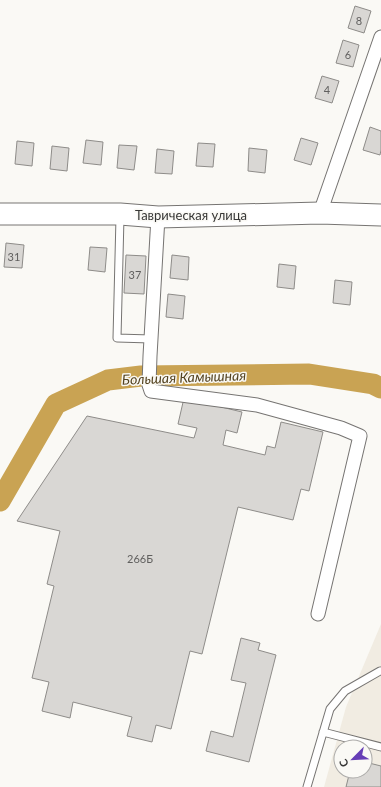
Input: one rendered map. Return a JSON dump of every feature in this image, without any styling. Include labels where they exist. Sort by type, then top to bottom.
[{"type":"main road","name":"Таврическая улица","points":[[0,214],[120,214],[158,216],[320,213],[381,215]]},
{"type":"street","points":[[320,213],[381,37]]},
{"type":"street","points":[[158,216],[150,356],[149,385],[151,391],[257,405],[340,428],[360,436],[318,614]]},
{"type":"lane","points":[[120,214],[117,338],[151,339]]},
{"type":"lane","points":[[307,787],[330,709],[346,691],[380,671]]},
{"type":"lane","points":[[323,732],[381,747]]},
{"type":"shaded area","points":[[381,624],[381,787],[324,787],[333,754],[333,779],[373,779],[373,739],[337,739],[346,707]]},
{"type":"building","points":[[355,6],[371,11],[364,33],[348,28]]},
{"type":"building","points":[[343,40],[359,45],[353,67],[336,63]]},
{"type":"building","points":[[322,76],[339,81],[332,103],[315,98]]},
{"type":"building","points":[[370,127],[381,131],[380,155],[363,150]]},
{"type":"building","points":[[301,138],[318,143],[311,165],[294,160]]},
{"type":"building","points":[[86,140],[103,142],[101,165],[83,163]]},
{"type":"building","points":[[17,141],[34,143],[32,166],[15,164]]},
{"type":"building","points":[[198,143],[215,144],[213,167],[196,166]]},
{"type":"building","points":[[119,145],[137,146],[134,170],[117,168]]},
{"type":"building","points":[[52,146],[69,148],[67,171],[50,169]]},
{"type":"building","points":[[249,148],[267,150],[265,173],[248,171]]},
{"type":"building","points":[[157,149],[174,151],[172,174],[155,173]]},
{"type":"building","points":[[6,243],[24,245],[22,268],[4,267]]},
{"type":"building","points":[[90,247],[107,248],[105,272],[88,270]]},
{"type":"building","points":[[126,255],[146,256],[144,294],[124,293]]},
{"type":"building","points":[[172,255],[189,257],[188,280],[170,278]]},
{"type":"building","points":[[279,264],[296,266],[294,289],[277,287]]},
{"type":"building","points":[[335,280],[352,282],[350,305],[333,303]]},
{"type":"building","points":[[168,294],[185,296],[183,319],[166,317]]},
{"type":"building","points":[[184,398],[242,412],[237,433],[226,430],[223,445],[265,455],[267,446],[275,448],[281,422],[323,432],[309,491],[301,489],[293,520],[238,507],[202,654],[190,651],[171,729],[156,725],[152,742],[127,736],[132,717],[73,702],[70,718],[42,711],[49,682],[32,678],[54,586],[47,584],[60,531],[17,521],[87,416],[194,438],[197,428],[178,424]]},
{"type":"building","points":[[241,638],[260,643],[258,650],[276,655],[249,762],[206,751],[211,731],[233,737],[246,683],[231,680]]},
{"type":"building","points":[[373,764],[381,766],[381,787],[346,787],[348,779],[373,779]]},
{"type":"waterway","name":"Большая Камышная","points":[[0,501],[56,404],[108,380],[141,376],[309,374],[373,384],[381,388]]}]
